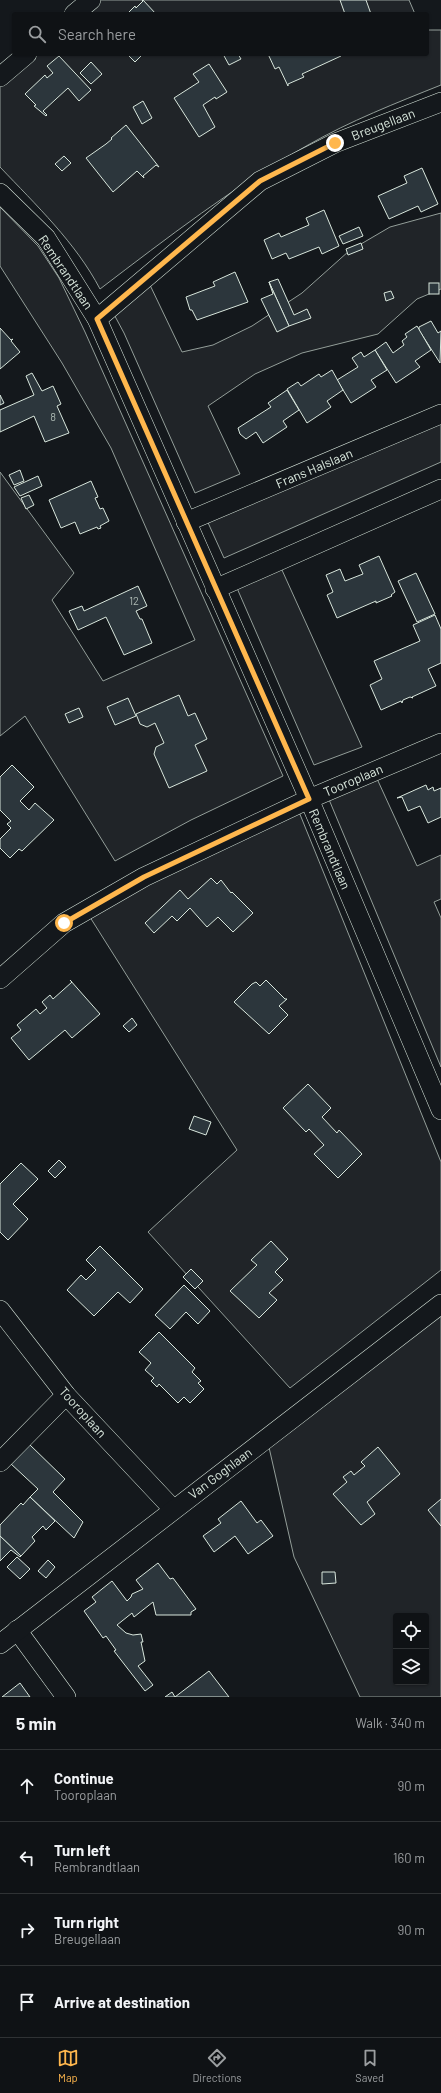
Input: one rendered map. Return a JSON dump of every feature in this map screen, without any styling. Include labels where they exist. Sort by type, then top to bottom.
[{"type":"street","points":[[76,12],[91,0]]},
{"type":"street","points":[[0,77],[25,56]]},
{"type":"street","name":"Breugellaan","points":[[97,319],[260,181],[335,143],[441,102]]},
{"type":"street","name":"Rembrandtlaan","points":[[0,193],[46,238],[97,319],[309,799],[441,1110]]},
{"type":"street","name":"Frans Halslaan","points":[[186,522],[441,414]]},
{"type":"street","points":[[216,589],[441,489]]},
{"type":"street","name":"Tooroplaan","points":[[0,979],[64,923],[144,877],[309,799],[441,743]]},
{"type":"street","name":"Van Goghlaan","points":[[0,1644],[173,1509],[441,1304]]},
{"type":"street","name":"Tooroplaan","points":[[0,1310],[66,1395],[173,1509]]},
{"type":"street","points":[[0,1462],[66,1395]]},
{"type":"street","points":[[17,1630],[66,1697]]},
{"type":"shaded area","points":[[92,0],[409,0],[414,12],[76,12]]},
{"type":"shaded area","points":[[429,30],[441,30],[441,85],[357,120],[324,136],[281,161],[201,213],[100,289],[90,272],[67,240],[0,167],[0,72],[20,56],[429,56]]},
{"type":"shaded area","points":[[0,207],[38,246],[59,278],[85,332],[283,776],[191,820],[115,861],[25,716],[0,736],[0,472],[74,573],[52,600],[103,681],[195,640],[111,448],[62,363],[0,266]]},
{"type":"shaded area","points":[[441,213],[441,289],[417,299],[378,334],[302,353],[255,374],[208,406],[240,474],[195,493],[124,333],[110,307],[149,283],[182,352],[213,345],[252,326],[302,293],[349,251],[390,227]]},
{"type":"shaded area","points":[[441,414],[441,462],[224,558],[205,516]]},
{"type":"shaded area","points":[[277,559],[362,747],[314,765],[233,579]]},
{"type":"shaded area","points":[[373,770],[417,866],[441,855],[441,899],[434,902],[441,918],[441,1067],[325,790]]},
{"type":"shaded area","points":[[297,807],[441,1162],[441,1270],[290,1388],[148,1232],[237,1150],[88,914]]},
{"type":"shaded area","points":[[441,1309],[441,1697],[360,1697],[294,1557],[268,1443]]},
{"type":"building","points":[[142,0],[154,12],[129,12],[135,6],[136,8],[143,1]]},
{"type":"building","points":[[340,0],[366,0],[370,12],[344,12]]},
{"type":"building","points":[[59,56],[91,90],[79,101],[68,88],[43,111],[47,115],[46,116],[34,106],[36,105],[25,94],[45,75],[47,78],[53,73],[47,66]]},
{"type":"building","points":[[129,56],[141,56],[135,62]]},
{"type":"building","points":[[224,56],[239,56],[241,59],[229,65]]},
{"type":"building","points":[[269,56],[341,56],[302,74],[304,77],[288,84],[288,86],[279,67],[275,69]]},
{"type":"building","points":[[91,62],[102,74],[91,84],[80,73]]},
{"type":"building","points":[[209,64],[227,92],[216,99],[215,97],[203,105],[215,127],[199,137],[174,98],[199,82],[193,74]]},
{"type":"building","points":[[143,101],[152,118],[142,124],[133,107]]},
{"type":"building","points":[[126,125],[159,167],[156,165],[143,176],[144,178],[137,171],[113,192],[86,158],[106,144]]},
{"type":"building","points":[[64,156],[71,163],[62,171],[55,164]]},
{"type":"building","points":[[422,168],[438,204],[421,212],[418,206],[389,219],[378,196],[407,183],[404,176]]},
{"type":"building","points":[[324,210],[339,246],[322,254],[319,247],[289,259],[286,253],[272,259],[264,240],[279,233],[281,237],[309,225],[306,218]]},
{"type":"building","points":[[359,227],[363,236],[343,244],[339,236]]},
{"type":"building","points":[[361,243],[363,249],[348,255],[346,249]]},
{"type":"building","points":[[235,272],[248,302],[197,320],[192,310],[190,310],[186,297],[215,286],[213,282]]},
{"type":"building","points":[[278,279],[294,315],[307,309],[311,318],[289,326],[269,282]]},
{"type":"building","points":[[269,282],[289,326],[277,332],[261,299],[273,294]]},
{"type":"building","points":[[429,283],[439,283],[439,294],[429,294]]},
{"type":"building","points":[[391,291],[394,298],[386,301],[384,293]]},
{"type":"building","points":[[431,321],[438,333],[441,331],[440,363],[419,330],[419,327]]},
{"type":"building","points":[[417,326],[431,350],[415,361],[420,367],[396,383],[375,350],[386,342],[393,353],[404,345],[402,341],[407,337],[405,334]]},
{"type":"building","points":[[0,328],[11,340],[13,339],[11,341],[20,352],[0,369]]},
{"type":"building","points":[[375,350],[387,370],[371,380],[376,387],[351,403],[337,380],[358,367],[352,358],[361,352],[364,357]]},
{"type":"building","points":[[332,370],[343,390],[327,401],[331,407],[307,423],[287,389],[298,382],[301,386],[319,374],[321,377]]},
{"type":"building","points":[[32,373],[42,391],[53,386],[61,404],[57,406],[69,433],[45,442],[34,416],[0,432],[0,410],[34,395],[26,376]]},
{"type":"building","points":[[287,390],[299,410],[283,421],[287,427],[263,443],[256,432],[246,439],[240,434],[238,428],[271,407],[268,403]]},
{"type":"building","points":[[0,395],[4,403],[0,405]]},
{"type":"building","points":[[20,470],[24,481],[14,485],[9,475]]},
{"type":"building","points":[[38,476],[42,486],[20,496],[14,487]]},
{"type":"building","points":[[91,481],[98,497],[95,498],[100,509],[103,508],[109,521],[100,526],[101,528],[98,529],[97,527],[80,534],[75,522],[61,528],[49,500]]},
{"type":"building","points":[[29,495],[34,505],[26,509],[21,498]]},
{"type":"building","points":[[379,556],[395,592],[391,595],[392,596],[376,603],[376,601],[337,618],[327,595],[333,592],[326,575],[340,569],[345,581],[363,574],[359,565]]},
{"type":"building","points":[[416,573],[435,614],[417,622],[398,581]]},
{"type":"building","points":[[138,586],[147,606],[136,611],[140,619],[142,619],[152,643],[124,655],[106,617],[78,630],[69,611],[82,606],[84,611]]},
{"type":"building","points":[[435,615],[441,629],[441,663],[428,669],[436,686],[412,697],[413,698],[410,697],[403,700],[402,703],[401,701],[381,710],[370,685],[382,679],[374,661],[420,641],[413,625]]},
{"type":"building","points":[[179,695],[188,716],[195,713],[207,739],[195,745],[207,771],[169,788],[154,754],[156,747],[164,743],[155,723],[147,727],[140,724],[136,714]]},
{"type":"building","points":[[128,698],[136,716],[115,725],[107,707]]},
{"type":"building","points":[[79,708],[83,717],[69,723],[65,714]]},
{"type":"building","points":[[12,765],[34,787],[20,801],[29,810],[35,803],[54,820],[22,851],[19,849],[10,858],[0,848],[0,839],[11,828],[7,824],[11,821],[0,810],[0,777]]},
{"type":"building","points":[[426,785],[428,790],[433,787],[434,791],[441,788],[441,817],[428,823],[420,806],[408,811],[402,797],[397,798]]},
{"type":"building","points":[[211,878],[217,884],[221,880],[231,893],[232,892],[253,913],[233,932],[218,917],[207,927],[190,908],[177,921],[172,916],[154,933],[145,923],[180,890],[188,899]]},
{"type":"building","points":[[266,980],[285,999],[287,999],[279,1006],[288,1015],[269,1034],[234,1002],[252,984],[256,982],[260,986]]},
{"type":"building","points":[[72,982],[100,1014],[72,1038],[65,1030],[29,1060],[11,1038],[21,1030],[17,1025],[36,1009],[40,1014],[47,1008],[42,1002],[50,995],[53,999]]},
{"type":"building","points":[[132,1018],[137,1025],[129,1032],[123,1026]]},
{"type":"building","points":[[308,1084],[331,1108],[322,1117],[337,1133],[339,1130],[362,1154],[338,1178],[314,1154],[324,1145],[309,1129],[306,1132],[283,1108]]},
{"type":"building","points":[[194,1116],[211,1122],[206,1135],[189,1129]]},
{"type":"building","points":[[59,1160],[66,1167],[55,1178],[48,1171]]},
{"type":"building","points":[[21,1163],[38,1179],[13,1204],[28,1219],[8,1240],[0,1232],[0,1184]]},
{"type":"building","points":[[271,1241],[288,1259],[275,1272],[283,1280],[269,1293],[277,1300],[259,1318],[230,1291],[257,1265],[251,1260]]},
{"type":"building","points":[[100,1246],[143,1289],[130,1303],[118,1292],[94,1316],[67,1290],[81,1275],[86,1280],[96,1270],[86,1260]]},
{"type":"building","points":[[191,1269],[203,1281],[195,1289],[183,1277]]},
{"type":"building","points":[[184,1285],[210,1311],[198,1324],[186,1312],[170,1329],[155,1315]]},
{"type":"building","points":[[159,1332],[195,1368],[192,1372],[201,1381],[198,1383],[204,1389],[190,1403],[184,1397],[178,1403],[159,1384],[157,1387],[151,1381],[154,1378],[145,1370],[151,1363],[139,1352]]},
{"type":"building","points":[[29,1444],[65,1479],[53,1492],[83,1522],[74,1538],[30,1497],[38,1489],[10,1463]]},
{"type":"building","points":[[378,1447],[400,1474],[367,1502],[375,1514],[361,1525],[333,1494],[347,1482],[343,1477],[351,1471],[354,1475],[365,1466],[361,1462]]},
{"type":"building","points":[[30,1497],[55,1521],[46,1530],[43,1526],[32,1537],[35,1541],[21,1556],[0,1536],[0,1525],[21,1503],[23,1505]]},
{"type":"building","points":[[441,1499],[441,1526],[428,1510]]},
{"type":"building","points":[[241,1501],[257,1523],[261,1520],[273,1536],[248,1554],[235,1536],[214,1552],[203,1536],[221,1523],[218,1519]]},
{"type":"building","points":[[0,1536],[21,1556],[20,1557],[11,1550],[0,1561]]},
{"type":"building","points":[[17,1557],[30,1569],[20,1579],[7,1567]]},
{"type":"building","points":[[48,1560],[55,1567],[46,1578],[38,1571]]},
{"type":"building","points":[[158,1563],[170,1579],[173,1578],[196,1609],[191,1612],[191,1615],[156,1615],[153,1602],[134,1617],[132,1613],[117,1625],[126,1633],[133,1635],[141,1634],[145,1661],[138,1666],[153,1685],[145,1691],[114,1651],[116,1650],[106,1636],[103,1638],[84,1611],[96,1602],[92,1597],[112,1581],[127,1601],[132,1594],[143,1589],[136,1580]]},
{"type":"building","points":[[322,1572],[335,1572],[336,1583],[322,1584]]},
{"type":"building","points":[[209,1671],[229,1697],[175,1697]]},
{"type":"building","points":[[20,1683],[30,1697],[2,1697]]},
{"type":"building","points":[[172,1692],[175,1697],[165,1697]]},
{"type":"route","points":[[64,923],[144,877],[309,799],[97,319],[260,181],[335,143]]}]
